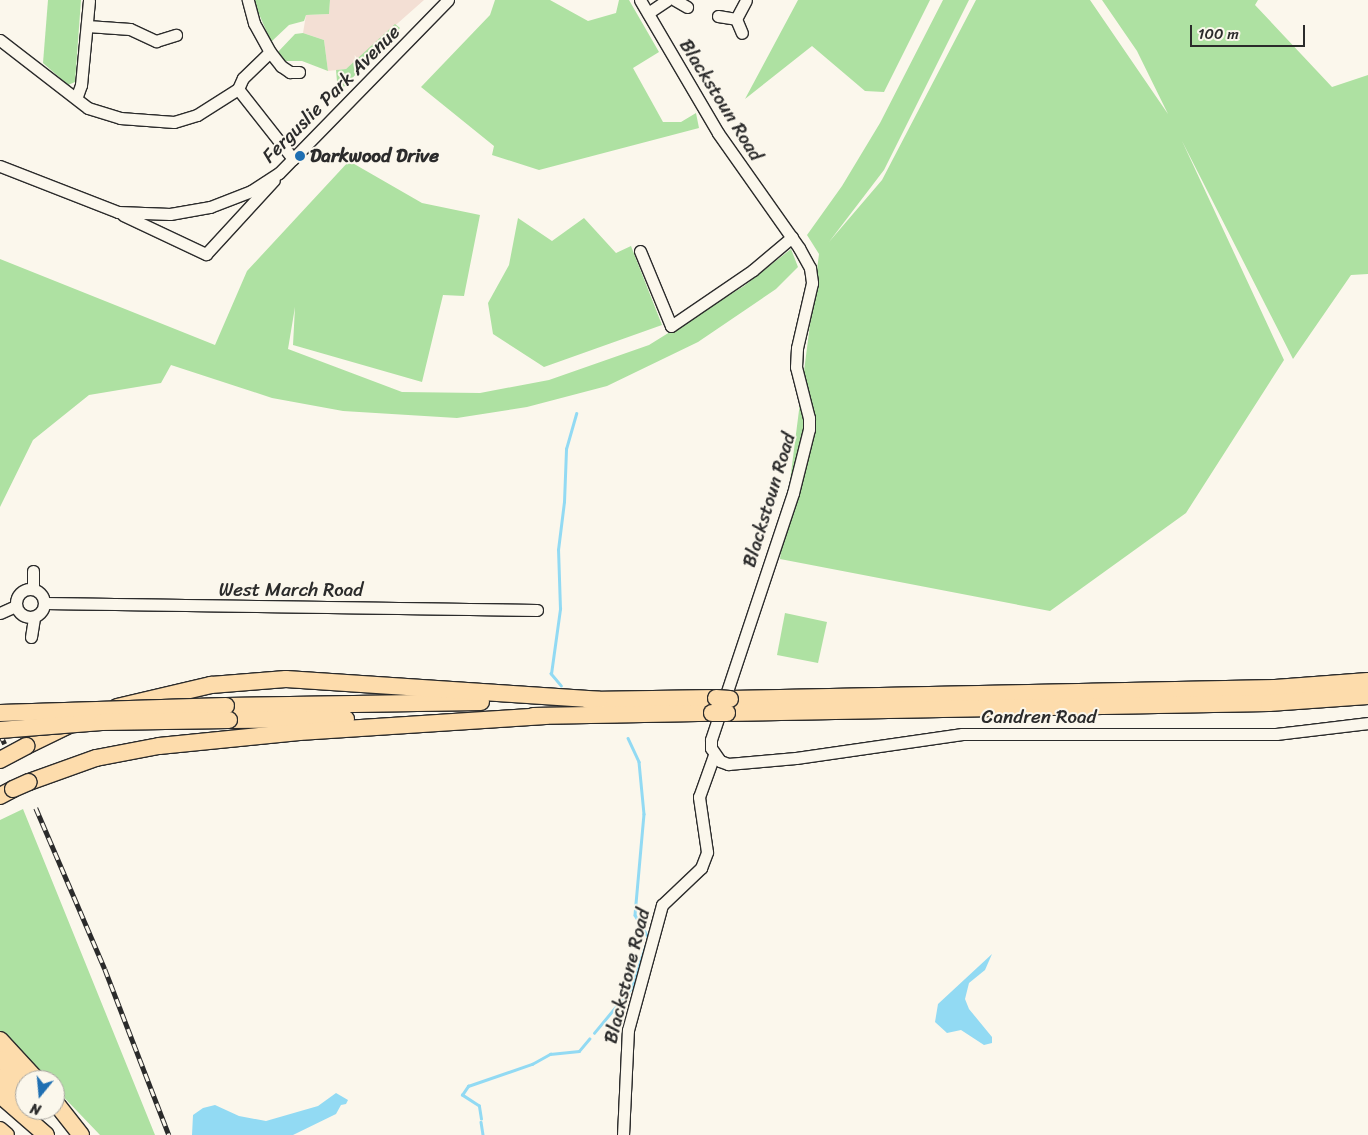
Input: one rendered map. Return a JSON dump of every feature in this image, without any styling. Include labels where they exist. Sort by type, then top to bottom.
[{"type":"highway","points":[[0,760],[79,720],[135,701],[211,685],[252,680],[318,679],[599,700],[721,706],[1269,703],[1368,696]]},
{"type":"highway","points":[[7,793],[29,782],[96,758],[159,746],[299,732],[721,706],[1266,689],[1368,681]]},
{"type":"highway","points":[[0,730],[227,713],[599,700]]},
{"type":"highway","points":[[0,713],[545,716]]},
{"type":"highway","points":[[0,1040],[27,1070]]},
{"type":"highway","points":[[0,1060],[15,1073]]},
{"type":"highway","points":[[0,1077],[15,1091]]},
{"type":"highway","points":[[0,1095],[46,1135]]},
{"type":"highway","points":[[65,1115],[81,1135]]},
{"type":"highway","points":[[44,1120],[58,1135]]},
{"type":"highway","points":[[63,1120],[76,1135]]},
{"type":"main road","points":[[0,1129],[7,1135]]},
{"type":"street","points":[[77,96],[82,85],[89,0]]},
{"type":"street","points":[[248,0],[254,23],[270,52],[285,69],[299,72]]},
{"type":"street","name":"Ferguslie Park Avenue","points":[[0,166],[118,212],[170,214],[210,207],[251,191],[279,173],[448,0]]},
{"type":"street","name":"Blackstoun Road","points":[[640,0],[718,133],[792,237],[810,268],[812,283],[796,348],[796,367],[810,418],[809,429],[793,493],[711,740],[714,755]]},
{"type":"street","points":[[648,13],[667,0]]},
{"type":"street","points":[[675,0],[687,7]]},
{"type":"street","points":[[736,19],[746,0]]},
{"type":"street","points":[[718,16],[736,19]]},
{"type":"street","points":[[736,19],[742,33]]},
{"type":"street","points":[[87,26],[130,29],[156,41],[176,35]]},
{"type":"street","points":[[0,40],[77,96],[88,108],[120,118],[174,122],[197,115],[238,89],[243,78],[270,52]]},
{"type":"street","points":[[238,89],[293,159]]},
{"type":"street","points":[[118,212],[206,254],[279,173]]},
{"type":"street","points":[[640,251],[671,326],[753,270],[792,237]]},
{"type":"street","points":[[33,571],[33,589]]},
{"type":"street","points":[[0,613],[16,606],[20,593],[33,589],[41,594],[44,603],[42,612],[34,617],[25,616],[16,606]]},
{"type":"street","name":"West March Road","points":[[44,603],[537,610]]},
{"type":"street","points":[[31,637],[34,617]]},
{"type":"street","name":"Candren Road","points":[[714,755],[728,764],[796,758],[962,734],[1276,734],[1368,723]]},
{"type":"street","name":"Blackstone Road","points":[[623,1135],[628,1030],[642,989],[653,931],[662,905],[701,868],[707,852],[699,797],[714,755]]},
{"type":"shaded area","points":[[330,0],[424,0],[346,69],[328,71],[324,40],[303,33],[306,15],[329,14]]},
{"type":"green space","points":[[48,0],[81,0],[75,82],[68,85],[43,63]]},
{"type":"green space","points":[[253,0],[330,0],[329,14],[306,15],[304,21],[289,25],[271,42]]},
{"type":"green space","points":[[495,0],[550,0],[588,21],[616,13],[619,0],[629,0],[659,52],[633,68],[663,122],[681,122],[696,113],[699,128],[539,170],[492,155],[494,146],[421,87],[490,15]]},
{"type":"green space","points":[[798,0],[930,0],[884,92],[865,91],[812,46],[745,99]]},
{"type":"green space","points":[[943,0],[969,0],[884,170],[829,242],[882,180],[976,0],[1090,0],[1168,114],[1137,51],[1102,0],[1258,0],[1255,5],[1332,87],[1368,75],[1368,274],[1351,275],[1293,359],[1182,141],[1284,360],[1186,513],[1050,611],[780,559],[819,254],[807,235],[842,186],[880,123]]},
{"type":"green space","points":[[395,24],[400,28],[338,93],[336,70],[346,69]]},
{"type":"green space","points":[[303,33],[324,40],[328,71],[302,61],[280,61],[277,53],[295,34]]},
{"type":"green space","points":[[349,161],[422,203],[480,215],[464,296],[443,295],[422,382],[293,345],[295,307],[288,349],[402,392],[480,393],[549,380],[649,345],[744,286],[791,249],[798,267],[776,289],[698,342],[607,386],[527,407],[457,418],[343,411],[272,398],[171,365],[161,383],[89,395],[33,440],[0,507],[0,259],[215,345],[247,271]]},
{"type":"green space","points":[[518,218],[552,241],[584,218],[616,253],[631,246],[662,325],[544,367],[493,334],[488,303],[509,265]]},
{"type":"green space","points":[[785,613],[827,622],[818,663],[777,655]]},
{"type":"green space","points":[[23,809],[155,1135],[100,1135],[65,1098],[65,1070],[37,1070],[0,1032],[0,820]]},
{"type":"water","points":[[992,954],[985,970],[969,983],[965,999],[969,1009],[992,1037],[992,1043],[984,1045],[961,1030],[947,1033],[935,1022],[938,1004]]},
{"type":"water","points":[[336,1093],[348,1100],[346,1104],[341,1105],[336,1114],[293,1135],[192,1135],[193,1115],[203,1108],[215,1105],[239,1116],[266,1121],[318,1106]]},
{"type":"waterway","points":[[561,686],[551,674],[560,609],[558,550],[564,502],[566,449],[576,413]]},
{"type":"waterway","points":[[628,738],[639,762],[644,814],[635,915],[648,937]]},
{"type":"waterway","points":[[594,1033],[632,987],[646,944]]},
{"type":"waterway","points":[[481,1119],[479,1106],[462,1095],[468,1086],[532,1064],[550,1054],[579,1051],[589,1039]]},
{"type":"waterway","points":[[481,1122],[483,1135]]},
{"type":"railway","points":[[0,733],[5,744]]},
{"type":"railway","points":[[36,808],[105,969],[169,1135]]},
{"type":"place","name":"Darkwood Drive","points":[[300,156]]}]
